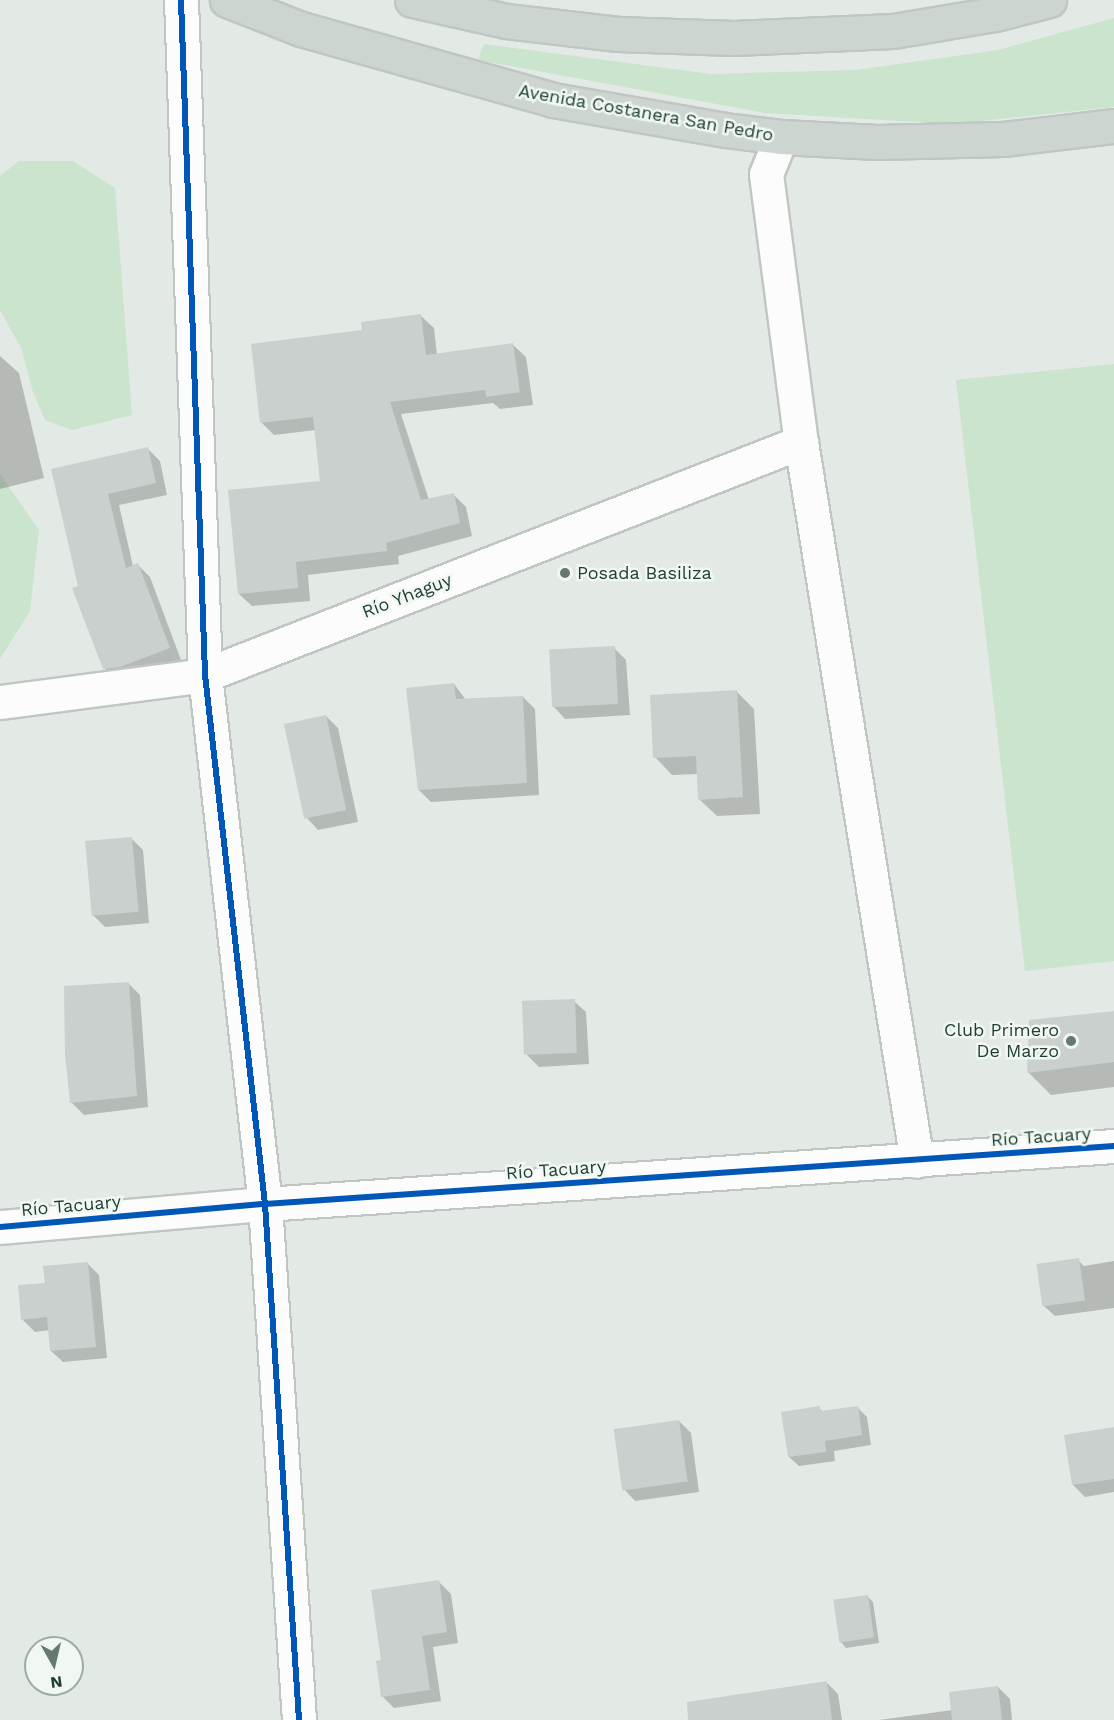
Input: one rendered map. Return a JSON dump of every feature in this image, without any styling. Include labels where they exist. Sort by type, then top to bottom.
[{"type":"main road","name":"Avenida Costanera San Pedro","points":[[227,0],[302,29],[553,100],[725,130],[781,137],[877,142],[1003,139],[1114,126]]},
{"type":"main road","points":[[412,0],[517,22],[618,34],[734,38],[893,31],[995,14],[1049,0]]},
{"type":"street","points":[[181,0],[205,675],[265,1204],[299,1720]]},
{"type":"street","points":[[781,137],[766,174],[801,442],[917,1161]]},
{"type":"street","name":"Río Yhaguy","points":[[0,702],[205,675],[801,442]]},
{"type":"street","name":"Río Tacuary","points":[[0,1227],[265,1204],[1114,1146]]},
{"type":"green space","points":[[1114,18],[1114,107],[952,124],[765,113],[478,60],[484,44],[711,74],[856,70],[998,50]]},
{"type":"green space","points":[[19,161],[73,161],[115,188],[132,415],[72,430],[45,420],[33,392],[21,348],[0,310],[0,176]]},
{"type":"green space","points":[[1114,364],[1114,961],[1025,971],[956,380]]},
{"type":"green space","points":[[0,474],[39,530],[30,611],[0,659]]},
{"type":"building","points":[[421,314],[426,355],[513,343],[520,392],[486,397],[485,390],[390,402],[421,500],[454,493],[460,523],[386,543],[387,551],[296,562],[298,588],[238,594],[228,490],[320,481],[313,417],[260,423],[251,344],[362,330],[361,322]]},
{"type":"building","points":[[148,447],[156,483],[108,494],[126,568],[138,563],[170,648],[120,667],[103,669],[72,588],[78,586],[51,469]]},
{"type":"building","points":[[615,646],[618,704],[552,707],[549,649]]},
{"type":"building","points":[[454,683],[456,699],[523,696],[527,783],[418,790],[406,688]]},
{"type":"building","points":[[737,690],[743,797],[698,800],[696,756],[653,758],[650,695]]},
{"type":"building","points":[[326,715],[346,810],[304,819],[284,724]]},
{"type":"building","points":[[132,837],[139,912],[92,916],[85,841]]},
{"type":"building","points":[[129,982],[137,1096],[70,1103],[65,1054],[64,986]]},
{"type":"building","points":[[575,999],[577,1053],[524,1055],[522,1001]]},
{"type":"building","name":"Club Primero De Marzo","points":[[1114,1011],[1114,1062],[1027,1073],[1029,1020]]},
{"type":"building","points":[[1079,1258],[1085,1301],[1042,1307],[1036,1264]]},
{"type":"building","points":[[88,1262],[96,1347],[50,1351],[47,1317],[21,1320],[18,1285],[45,1283],[43,1266]]},
{"type":"building","points":[[820,1406],[820,1411],[858,1406],[862,1435],[825,1441],[826,1452],[788,1457],[781,1412]]},
{"type":"building","points":[[679,1420],[688,1481],[622,1491],[614,1429]]},
{"type":"building","points":[[1114,1427],[1114,1479],[1072,1485],[1064,1435]]},
{"type":"building","points":[[439,1580],[447,1632],[422,1636],[430,1690],[381,1697],[376,1661],[381,1660],[371,1590]]},
{"type":"building","points":[[868,1595],[874,1638],[839,1642],[833,1600]]},
{"type":"building","points":[[827,1681],[832,1720],[688,1720],[687,1702]]},
{"type":"building","points":[[998,1686],[1002,1720],[952,1720],[949,1692]]},
{"type":"cycle path","points":[[181,0],[205,675],[265,1204],[299,1720]]},
{"type":"cycle path","points":[[0,1227],[265,1204],[1114,1146]]},
{"type":"place","name":"Posada Basiliza","points":[[565,573]]},
{"type":"place","name":"Club Primero De Marzo","points":[[1071,1041]]}]
